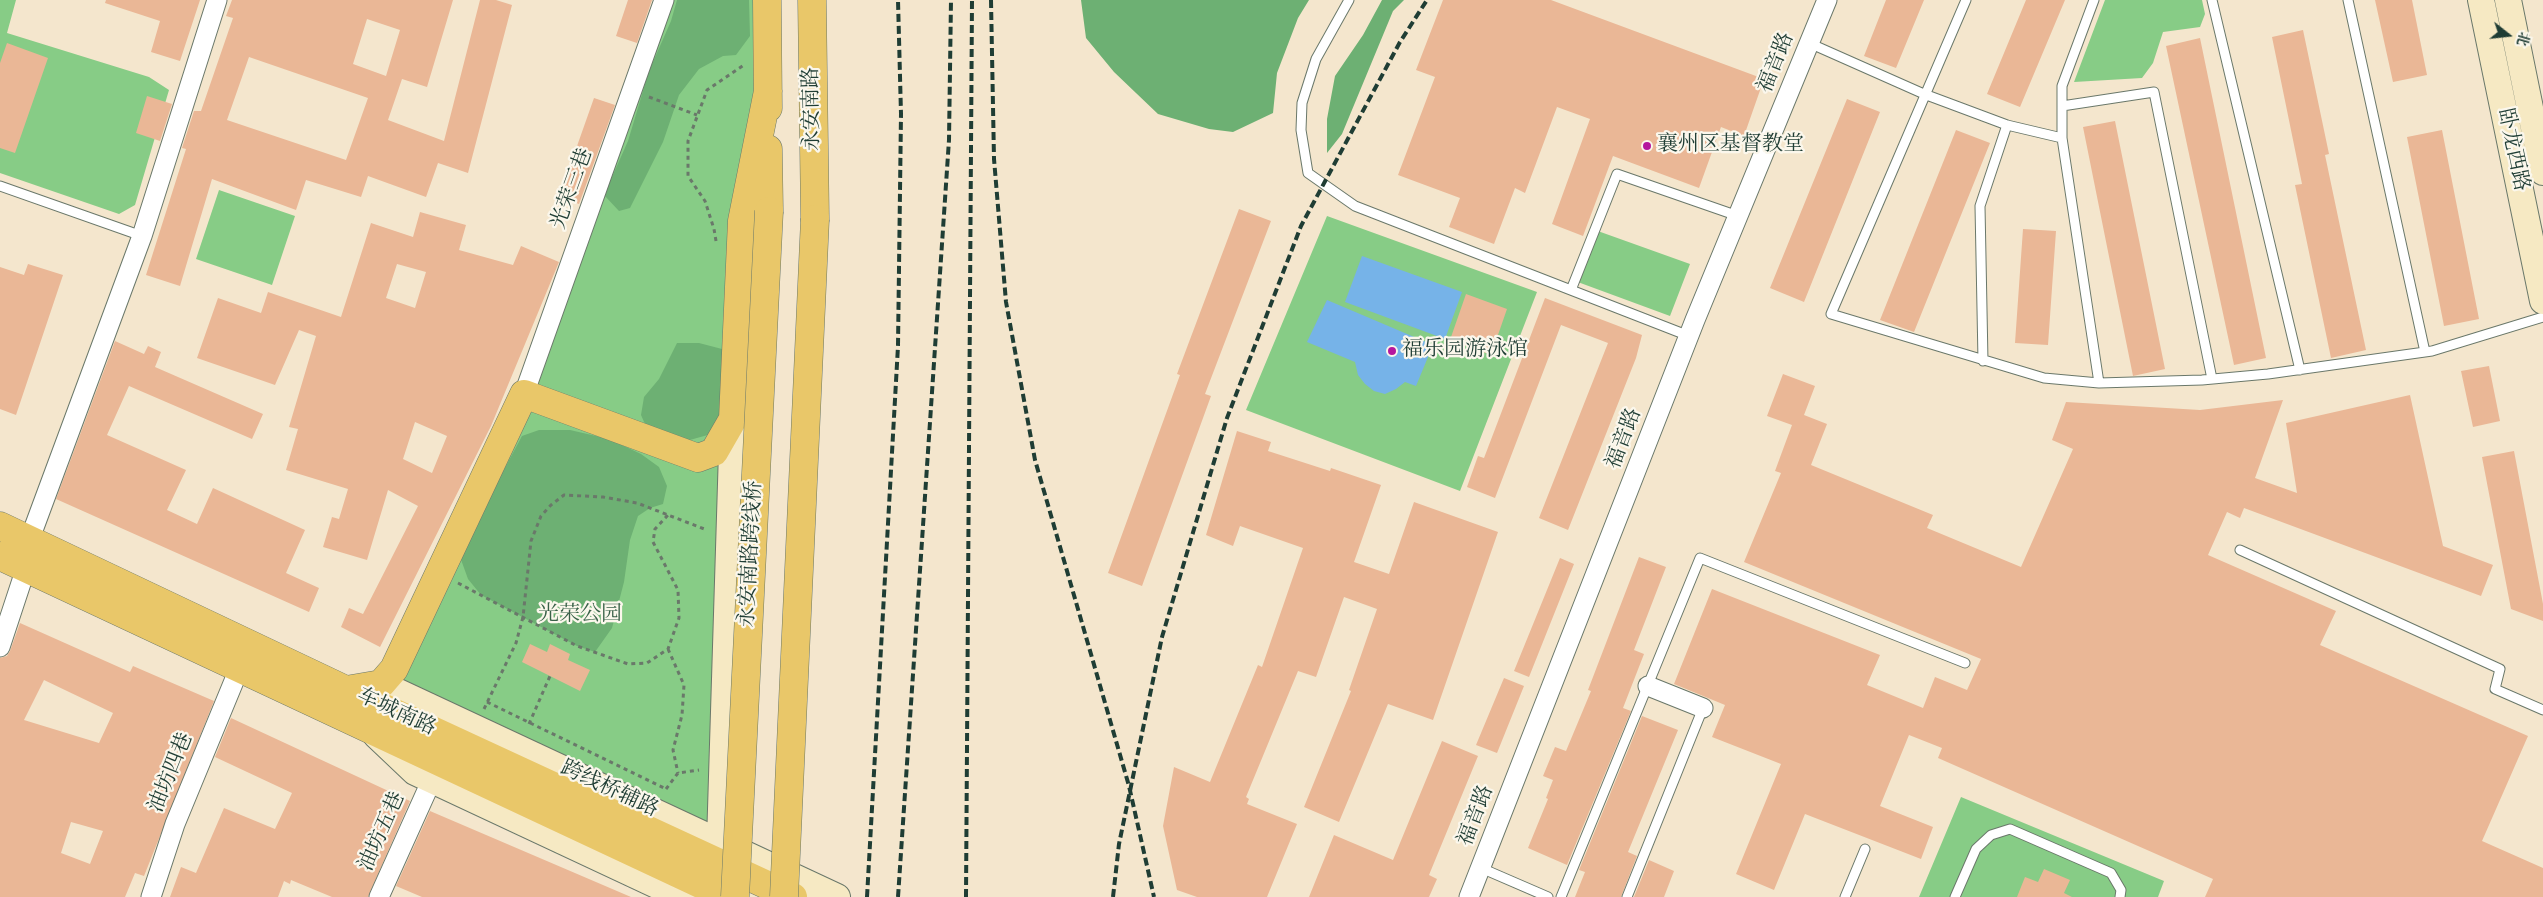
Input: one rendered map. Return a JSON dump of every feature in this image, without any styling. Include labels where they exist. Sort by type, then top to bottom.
[{"type":"main road","points":[[346,690],[380,684],[394,668],[524,394],[698,458],[714,452],[733,419],[742,220],[768,91],[767,0]]},
{"type":"main road","name":"永安南路","points":[[784,897],[815,219],[812,0]]},
{"type":"main road","name":"永安南路跨线桥","points":[[735,897],[769,211],[768,91]]},
{"type":"main road","name":"车城南路","points":[[0,526],[346,690],[793,897]]},
{"type":"main road","name":"车城南路","points":[[0,556],[728,897]]},
{"type":"street","points":[[29,541],[142,236],[217,0]]},
{"type":"street","name":"光荣三巷","points":[[524,394],[664,0]]},
{"type":"street","name":"福音路","points":[[1469,897],[1689,336],[1827,0]]},
{"type":"street","name":"卧龙西路","points":[[2481,0],[2543,300]]},
{"type":"street","name":"卧龙西路","points":[[2508,0],[2543,172]]},
{"type":"street","points":[[720,842],[733,419]]},
{"type":"street","points":[[0,647],[26,568]]},
{"type":"street","name":"油坊四巷","points":[[151,897],[175,824],[239,669]]},
{"type":"street","name":"跨线桥辅路","points":[[380,684],[518,748],[660,800],[720,842],[837,897]]},
{"type":"street","points":[[1648,686],[1703,708]]},
{"type":"street","points":[[372,731],[415,772],[682,897]]},
{"type":"street","name":"油坊五巷","points":[[379,897],[428,786]]},
{"type":"lane","points":[[1349,0],[1316,59],[1302,103],[1301,130],[1308,173],[1355,206],[1689,336]]},
{"type":"lane","points":[[1966,0],[1831,314],[2044,378],[2099,383],[2212,379],[2300,370],[2425,352],[2543,317]]},
{"type":"lane","points":[[2094,0],[2062,86],[2062,138],[2099,383]]},
{"type":"lane","points":[[2212,0],[2300,370]]},
{"type":"lane","points":[[2348,0],[2425,352]]},
{"type":"lane","points":[[1810,43],[1924,94],[2007,125],[2062,138]]},
{"type":"lane","points":[[2062,106],[2154,92],[2212,379]]},
{"type":"lane","points":[[1983,361],[1980,206],[2007,125]]},
{"type":"lane","points":[[1571,290],[1617,174],[1738,216]]},
{"type":"lane","points":[[0,186],[142,236]]},
{"type":"lane","points":[[2240,550],[2500,669],[2495,689],[2543,710]]},
{"type":"lane","points":[[1562,897],[1700,558],[1965,663]]},
{"type":"lane","points":[[1626,897],[1703,708]]},
{"type":"lane","points":[[1956,897],[1976,849],[1991,835],[2010,829],[2111,873],[2121,890],[2120,897]]},
{"type":"lane","points":[[1845,897],[1865,849]]},
{"type":"lane","points":[[1481,868],[1548,897]]},
{"type":"path","points":[[716,246],[714,229],[705,201],[688,176],[688,141],[707,90],[735,70],[767,53]]},
{"type":"path","points":[[632,91],[697,115]]},
{"type":"path","points":[[475,728],[516,643],[523,617],[531,541],[541,516],[564,495],[603,497],[637,503],[705,530],[730,526]]},
{"type":"path","points":[[439,573],[577,646],[628,664],[647,663],[668,649],[678,618],[678,590],[652,542],[655,529],[668,515]]},
{"type":"path","points":[[488,702],[530,722],[660,800],[678,773],[673,750],[682,715],[684,685],[668,649]]},
{"type":"path","points":[[518,748],[550,676]]},
{"type":"path","points":[[678,773],[705,769],[722,772]]},
{"type":"green space","points":[[0,0],[16,0],[7,33],[149,77],[169,90],[135,205],[119,214],[0,173]]},
{"type":"green space","name":"光荣公园","points":[[664,0],[767,0],[720,842],[381,684],[524,394]]},
{"type":"green space","points":[[677,0],[749,0],[750,36],[736,55],[723,56],[699,69],[679,95],[663,142],[630,208],[619,211],[604,195],[628,141],[649,71],[671,21]]},
{"type":"green space","points":[[1081,0],[1309,0],[1298,18],[1277,73],[1273,113],[1233,132],[1209,129],[1158,114],[1114,72],[1086,38]]},
{"type":"green space","points":[[1382,0],[1404,0],[1393,11],[1342,134],[1327,153],[1327,119],[1335,76],[1363,35]]},
{"type":"green space","points":[[2105,0],[2202,0],[2205,14],[2200,27],[2163,32],[2153,63],[2142,78],[2074,82]]},
{"type":"green space","points":[[219,190],[295,216],[272,285],[196,259]]},
{"type":"green space","name":"福乐园游泳馆","points":[[1327,216],[1537,292],[1460,491],[1246,410]]},
{"type":"green space","points":[[1595,230],[1690,264],[1670,316],[1575,281]]},
{"type":"green space","points":[[677,343],[699,343],[722,349],[726,394],[722,431],[679,443],[649,433],[641,415],[644,397],[659,379]]},
{"type":"green space","points":[[539,430],[570,430],[609,439],[641,454],[659,467],[667,486],[663,504],[650,508],[638,516],[630,540],[624,582],[612,628],[595,652],[577,646],[481,595],[468,579],[459,554],[522,436]]},
{"type":"green space","points":[[1961,797],[2164,881],[2158,897],[1919,897]]},
{"type":"water","points":[[1362,256],[1462,292],[1445,339],[1345,302]]},
{"type":"water","points":[[1327,300],[1433,345],[1416,386],[1405,382],[1385,394],[1374,391],[1358,375],[1355,362],[1307,342]]},
{"type":"building","points":[[106,0],[200,0],[180,61],[151,52],[160,21],[105,3]]},
{"type":"building","points":[[232,0],[453,0],[427,87],[402,79],[388,120],[444,141],[480,0],[496,0],[512,5],[468,173],[438,163],[426,197],[368,176],[361,197],[306,180],[296,210],[212,179],[180,286],[146,275],[186,149],[182,148],[194,111],[201,111],[233,18],[226,16]],"holes":[[[367,19],[400,30],[386,76],[353,64]],[[249,57],[368,98],[346,160],[227,120]]]},
{"type":"building","points":[[628,0],[652,0],[637,43],[616,36]]},
{"type":"building","points":[[1443,0],[1551,0],[1764,79],[1744,136],[1721,127],[1699,188],[1613,156],[1583,236],[1552,224],[1590,119],[1557,107],[1525,193],[1515,188],[1494,244],[1449,227],[1460,198],[1398,175],[1435,77],[1416,70]]},
{"type":"building","points":[[1886,0],[1924,0],[1896,68],[1864,56]]},
{"type":"building","points":[[2026,0],[2065,0],[2020,107],[1987,94]]},
{"type":"building","points":[[2375,0],[2412,0],[2427,75],[2393,82]]},
{"type":"building","points":[[2303,30],[2329,154],[2325,155],[2366,350],[2331,358],[2295,185],[2302,184],[2272,37]]},
{"type":"building","points":[[2200,38],[2266,358],[2234,365],[2166,46]]},
{"type":"building","points":[[7,43],[48,58],[15,153],[0,148],[0,63]]},
{"type":"building","points":[[147,96],[172,104],[160,141],[136,133]]},
{"type":"building","points":[[594,98],[615,105],[579,204],[559,197]]},
{"type":"building","points":[[1847,99],[1880,112],[1804,302],[1770,288]]},
{"type":"building","points":[[2115,121],[2165,369],[2133,376],[2083,127]]},
{"type":"building","points":[[1956,130],[1990,143],[1914,332],[1880,320]]},
{"type":"building","points":[[2442,130],[2479,319],[2444,326],[2407,137]]},
{"type":"building","points":[[1239,209],[1271,221],[1205,394],[1211,396],[1142,586],[1108,573],[1180,375],[1177,374]]},
{"type":"building","points":[[420,212],[466,225],[459,250],[513,265],[521,246],[559,262],[491,426],[380,647],[341,627],[349,608],[363,614],[418,506],[388,490],[367,560],[323,547],[332,517],[339,519],[348,489],[286,470],[298,429],[289,427],[316,336],[299,330],[275,385],[197,358],[218,298],[261,313],[268,292],[341,317],[371,223],[413,237]],"holes":[[[397,264],[426,272],[415,308],[386,298]],[[415,422],[447,436],[432,473],[403,459]]]},
{"type":"building","points":[[2023,229],[2056,231],[2048,345],[2015,343]]},
{"type":"building","points":[[28,264],[63,275],[16,415],[0,409],[0,267],[24,275]]},
{"type":"building","points":[[1466,294],[1507,309],[1491,355],[1450,340]]},
{"type":"building","points":[[1545,298],[1642,335],[1636,358],[1568,530],[1539,518],[1608,343],[1561,325],[1495,498],[1467,487],[1478,456],[1484,458]]},
{"type":"building","points":[[115,341],[144,354],[148,346],[161,352],[155,367],[263,414],[252,439],[129,386],[107,435],[186,470],[167,510],[197,524],[213,488],[305,530],[286,573],[319,588],[309,612],[56,499]]},
{"type":"building","points":[[2489,366],[2500,421],[2473,427],[2461,371]]},
{"type":"building","points":[[1783,374],[1815,386],[1804,415],[1827,424],[1811,465],[1933,515],[1927,528],[2021,567],[2073,449],[2052,440],[2066,402],[2200,410],[2283,400],[2255,478],[2297,493],[2286,423],[2410,395],[2443,546],[2493,565],[2481,596],[2244,508],[2240,518],[2227,512],[2208,555],[2336,611],[2320,645],[2528,736],[2482,841],[2543,868],[2543,897],[2205,897],[2213,879],[1938,758],[1942,748],[1909,735],[1880,806],[1933,827],[1921,859],[1805,814],[1774,890],[1736,874],[1781,764],[1712,737],[1725,705],[1674,684],[1712,589],[1880,655],[1867,685],[1923,708],[1935,677],[1967,690],[1981,659],[1744,562],[1781,473],[1775,471],[1792,425],[1767,416]]},
{"type":"building","points":[[1237,431],[1271,442],[1268,451],[1330,471],[1331,468],[1381,485],[1354,562],[1389,574],[1414,502],[1498,532],[1433,720],[1388,704],[1339,822],[1304,807],[1351,691],[1349,690],[1377,609],[1344,597],[1316,677],[1298,671],[1246,797],[1249,799],[1247,804],[1297,824],[1267,897],[1197,897],[1177,890],[1163,826],[1174,767],[1210,782],[1258,665],[1262,667],[1303,548],[1240,526],[1233,546],[1206,535]]},
{"type":"building","points":[[2514,451],[2543,604],[2543,621],[2511,609],[2482,457]]},
{"type":"building","points":[[1639,557],[1666,567],[1634,650],[1644,654],[1623,708],[1631,711],[1567,865],[1528,848],[1548,799],[1546,798],[1553,780],[1543,776],[1555,747],[1566,751],[1591,691],[1588,690]]},
{"type":"building","points":[[1560,558],[1574,564],[1529,677],[1514,671]]},
{"type":"building","points":[[20,623],[130,672],[133,666],[214,701],[144,876],[135,873],[125,897],[0,897],[0,658],[7,656]],"holes":[[[44,680],[113,713],[99,743],[24,720]],[[71,822],[103,831],[90,864],[61,853]]]},
{"type":"building","points":[[530,644],[547,652],[550,644],[570,654],[568,660],[590,670],[580,691],[522,662]]},
{"type":"building","points":[[1504,678],[1524,686],[1497,753],[1476,745]]},
{"type":"building","points":[[1642,716],[1678,730],[1628,852],[1637,856],[1621,897],[1575,897],[1585,872],[1579,870]]},
{"type":"building","points":[[231,718],[410,801],[368,897],[332,897],[291,880],[290,884],[284,881],[278,897],[170,897],[181,867],[196,873],[224,808],[275,829],[292,793],[215,757]]},
{"type":"building","points":[[1442,741],[1478,756],[1429,875],[1437,879],[1429,897],[1309,897],[1334,835],[1393,860]]},
{"type":"building","points":[[430,811],[631,897],[422,897],[396,886]]},
{"type":"building","points":[[1649,860],[1674,871],[1664,897],[1634,897]]},
{"type":"building","points":[[2044,869],[2070,880],[2064,893],[2072,897],[2017,897],[2025,877],[2038,882]]},
{"type":"railway","points":[[867,897],[898,346],[901,114],[898,0]]},
{"type":"railway","points":[[898,897],[949,140],[951,0]]},
{"type":"railway","points":[[966,897],[972,0]]},
{"type":"railway","points":[[991,0],[994,159],[1006,302],[1035,460],[1129,786],[1154,897]]},
{"type":"railway","points":[[1113,897],[1119,844],[1162,637],[1227,418],[1301,226],[1400,42],[1427,0]]},
{"type":"place","name":"襄州区基督教堂","points":[[1647,146]]},
{"type":"place","name":"福乐园游泳馆","points":[[1392,351]]}]
